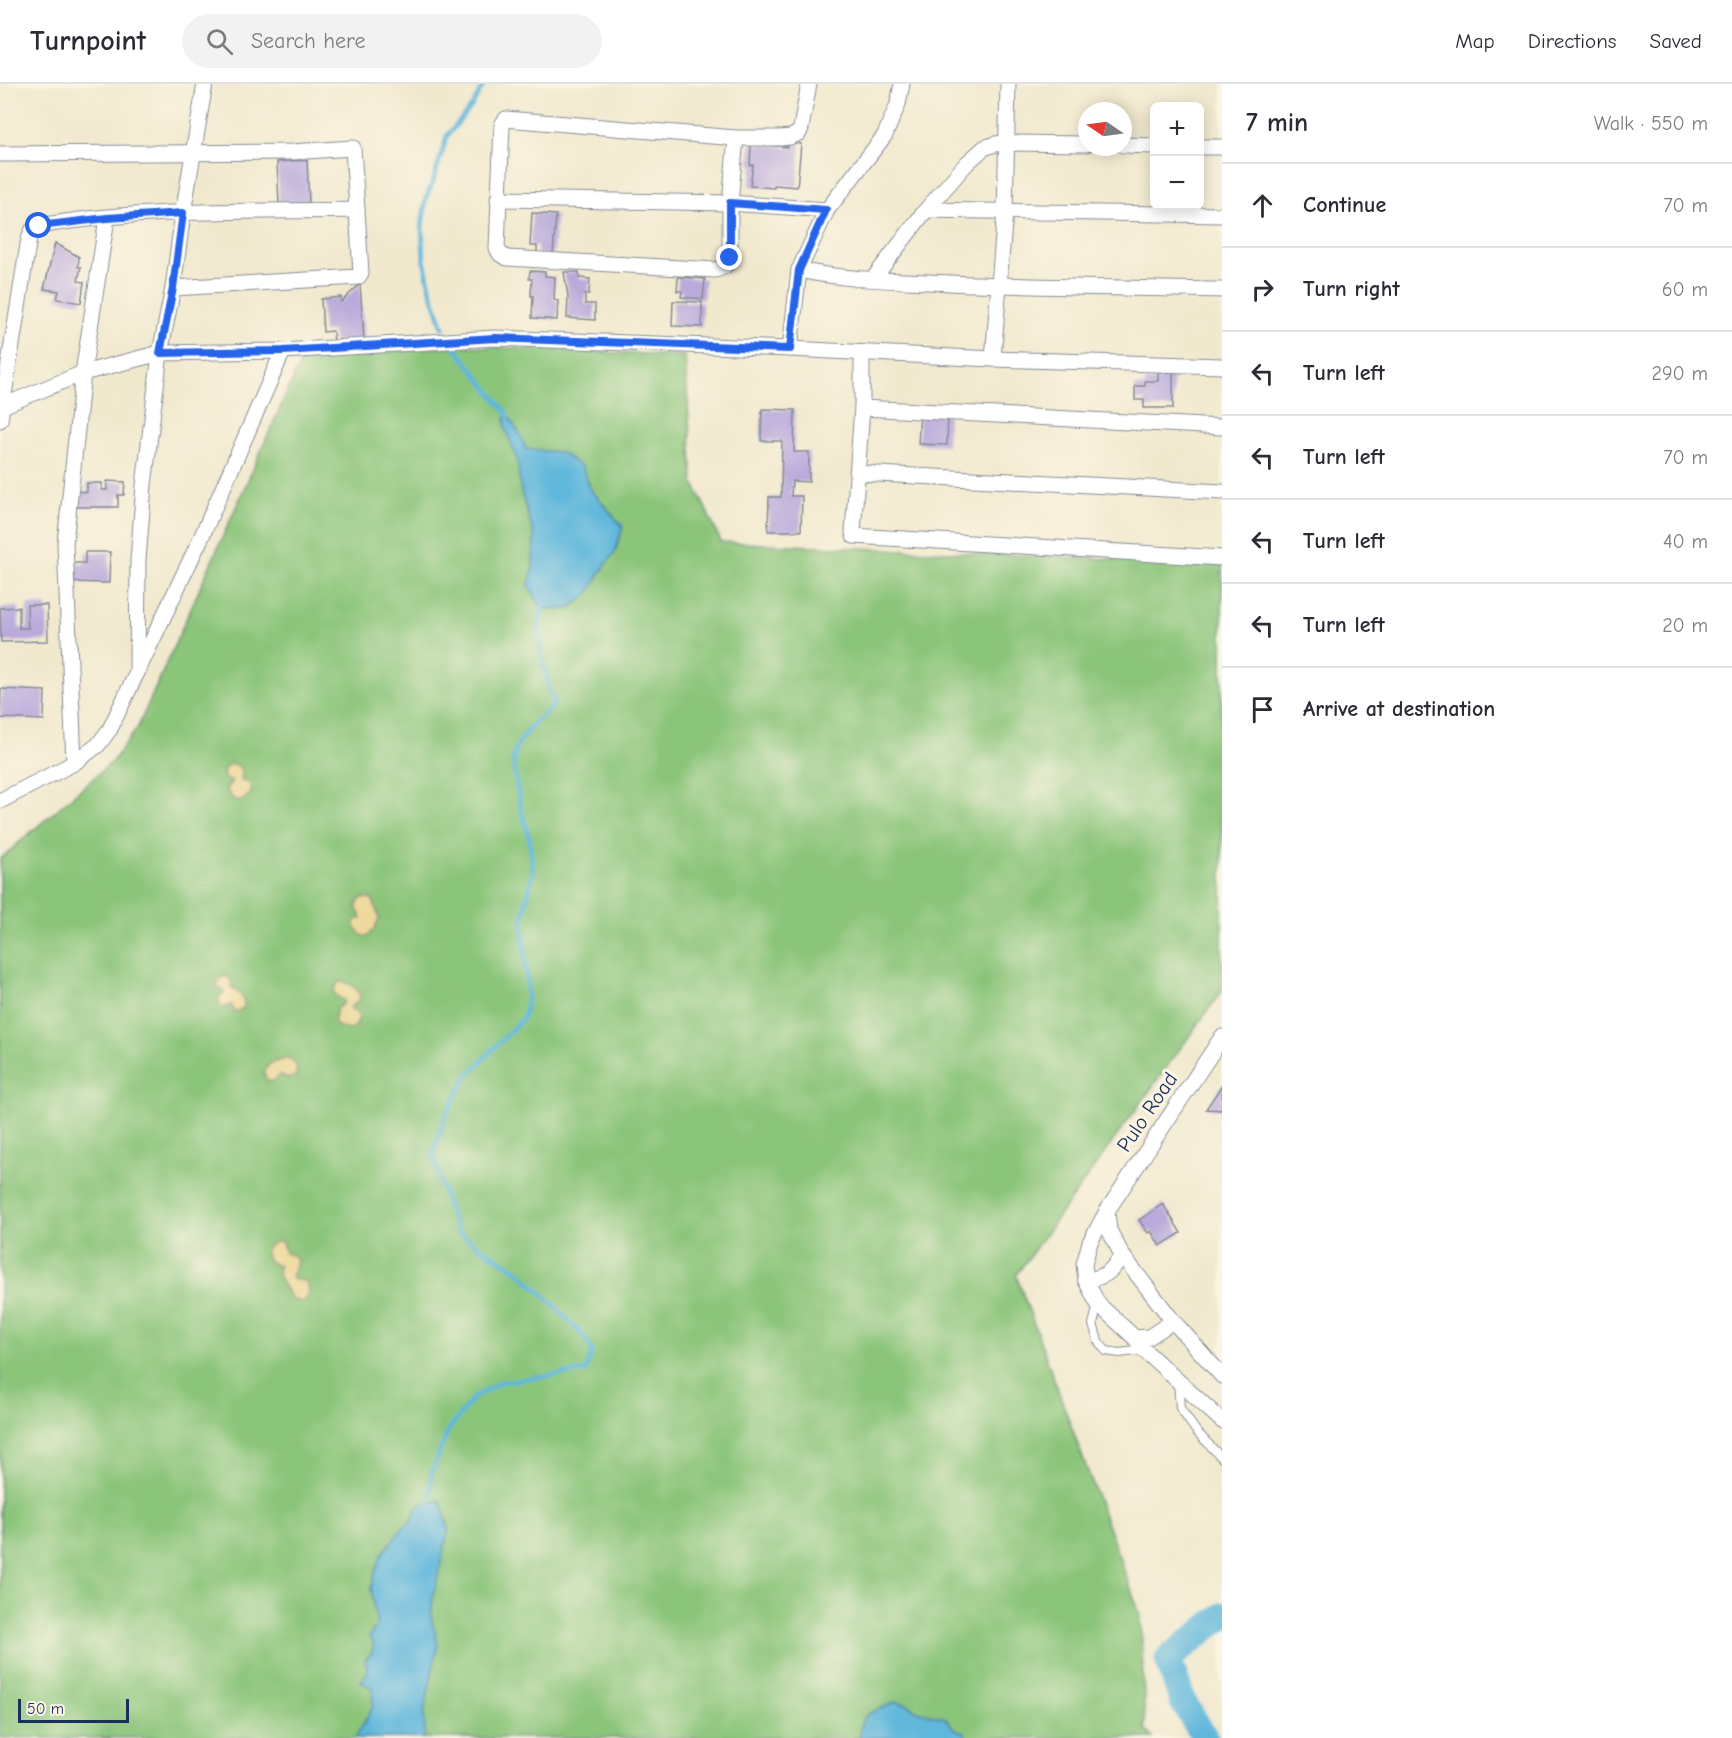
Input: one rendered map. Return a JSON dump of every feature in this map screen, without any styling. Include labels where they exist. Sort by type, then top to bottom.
[{"type":"street","points":[[137,673],[138,560],[144,485],[160,353],[173,288],[205,84]]},
{"type":"street","points":[[736,138],[730,203],[730,258],[727,266],[715,270],[507,258],[496,249],[502,125],[506,119],[736,138],[790,137],[799,133],[809,84]]},
{"type":"street","points":[[790,349],[799,270],[826,210],[885,135],[898,104],[902,84]]},
{"type":"street","points":[[993,360],[1005,211],[1008,84]]},
{"type":"street","points":[[873,279],[926,210],[967,163],[984,148],[1005,142],[1078,144]]},
{"type":"street","points":[[1132,145],[1150,146]]},
{"type":"street","points":[[1204,147],[1222,147]]},
{"type":"street","points":[[0,154],[291,152],[353,148],[361,273],[358,277],[173,288]]},
{"type":"street","points":[[498,199],[730,203],[826,210]]},
{"type":"street","points":[[0,411],[29,238],[32,231],[39,226],[107,218],[183,213],[357,210]]},
{"type":"street","points":[[926,210],[1222,214]]},
{"type":"street","points":[[74,763],[65,543],[83,373],[107,218]]},
{"type":"street","points":[[799,270],[834,277],[873,279],[1222,291]]},
{"type":"street","points":[[0,411],[83,373],[160,353],[283,351],[495,338],[790,349],[993,360],[1222,366]]},
{"type":"street","points":[[0,801],[74,763],[98,745],[110,729],[201,538],[283,351]]},
{"type":"street","points":[[862,353],[862,408],[853,532],[856,538],[1222,558]]},
{"type":"street","points":[[862,408],[1222,427]]},
{"type":"street","points":[[858,474],[1222,492]]},
{"type":"street","name":"Pulo Road","points":[[1086,1281],[1084,1264],[1090,1242],[1107,1211],[1222,1037]]},
{"type":"street","points":[[1107,1211],[1109,1230],[1122,1255],[1173,1321],[1222,1376]]},
{"type":"street","points":[[1122,1255],[1113,1270],[1102,1277],[1086,1281],[1098,1304],[1222,1421]]},
{"type":"street","points":[[1139,1344],[1173,1321]]},
{"type":"lane","points":[[1098,1304],[1093,1324],[1098,1341],[1107,1351],[1119,1353],[1139,1344]]},
{"type":"lane","points":[[1178,1380],[1180,1408],[1196,1431],[1222,1458]]},
{"type":"green space","points":[[467,346],[685,356],[693,481],[721,542],[1222,564],[1222,991],[1016,1275],[1141,1617],[1145,1729],[1153,1738],[0,1738],[0,859],[112,762],[138,727],[301,361],[359,353]]},
{"type":"sand","points":[[231,763],[239,766],[242,774],[241,781],[251,784],[251,793],[243,800],[234,800],[226,789],[232,781],[225,779],[223,774],[224,769]]},
{"type":"sand","points":[[361,898],[373,900],[379,918],[374,930],[365,937],[359,933],[354,924],[356,920],[362,918],[356,907]]},
{"type":"sand","points":[[228,976],[232,983],[231,988],[239,993],[243,1000],[244,1007],[238,1011],[234,1011],[231,1004],[224,1008],[219,1005],[219,997],[225,991],[217,987],[218,980]]},
{"type":"sand","points":[[342,981],[354,987],[360,995],[360,999],[350,1008],[358,1013],[358,1022],[349,1030],[337,1026],[334,1020],[337,1008],[344,1001],[337,996],[334,990]]},
{"type":"sand","points":[[288,1058],[297,1066],[296,1076],[287,1079],[281,1074],[274,1081],[267,1081],[264,1073],[269,1064]]},
{"type":"sand","points":[[277,1241],[282,1242],[285,1253],[294,1256],[297,1262],[291,1277],[293,1280],[306,1283],[309,1289],[305,1300],[300,1302],[291,1298],[278,1274],[279,1266],[270,1262],[267,1257],[267,1247]]},
{"type":"water","points":[[506,412],[520,434],[526,449],[560,452],[582,467],[591,490],[623,527],[615,552],[589,593],[569,609],[542,609],[529,585],[533,567],[534,536],[521,491],[517,459],[505,427]]},
{"type":"water","points":[[440,1500],[449,1528],[433,1597],[431,1618],[438,1644],[424,1713],[425,1738],[355,1738],[373,1707],[372,1688],[361,1682],[368,1671],[365,1661],[372,1652],[374,1643],[369,1637],[377,1625],[371,1589],[375,1573],[382,1554],[413,1519],[417,1506]]},
{"type":"water","points":[[895,1702],[906,1704],[917,1711],[945,1718],[955,1729],[965,1733],[966,1738],[860,1738],[866,1716]]},
{"type":"building","points":[[788,142],[801,144],[797,187],[750,186],[753,165],[750,165],[751,144],[788,147]]},
{"type":"building","points":[[307,160],[309,204],[279,205],[277,162]]},
{"type":"building","points":[[532,213],[556,215],[553,255],[537,254],[537,246],[530,246]]},
{"type":"building","points":[[55,243],[79,257],[78,267],[81,267],[78,281],[84,282],[81,303],[57,299],[59,291],[44,289]]},
{"type":"building","points":[[530,271],[545,272],[545,276],[555,277],[554,300],[558,301],[557,320],[532,318],[533,296],[531,296]]},
{"type":"building","points":[[564,272],[579,272],[579,278],[590,279],[589,294],[585,294],[585,304],[595,304],[595,320],[567,318],[568,297]]},
{"type":"building","points":[[678,277],[705,279],[703,299],[681,297],[682,291],[677,291]]},
{"type":"building","points":[[360,284],[364,339],[334,342],[333,331],[323,332],[321,299],[341,297],[341,302]]},
{"type":"building","points":[[673,301],[702,302],[702,327],[672,326]]},
{"type":"building","points":[[1158,372],[1173,372],[1173,408],[1144,408],[1144,400],[1135,400],[1135,386],[1145,386],[1145,381],[1158,381]]},
{"type":"building","points":[[762,409],[795,410],[794,452],[809,452],[809,482],[792,481],[791,496],[802,496],[801,531],[768,531],[769,497],[781,497],[782,441],[761,441]]},
{"type":"building","points":[[920,413],[948,414],[947,445],[918,444]]},
{"type":"building","points":[[107,481],[125,482],[124,495],[118,495],[118,507],[73,507],[74,491],[87,492],[87,483],[102,483],[102,490],[107,490]]},
{"type":"building","points":[[85,552],[110,552],[109,583],[68,582],[68,563],[85,563]]},
{"type":"building","points":[[27,605],[47,605],[48,641],[1,642],[0,608],[19,607],[19,628],[28,628]]},
{"type":"building","points":[[1,689],[45,691],[44,720],[0,718]]},
{"type":"building","points":[[1222,1085],[1222,1110],[1206,1109]]},
{"type":"building","points":[[1163,1204],[1181,1233],[1160,1246],[1151,1231],[1148,1233],[1139,1220]]},
{"type":"waterway","points":[[443,328],[424,260],[422,227],[426,198],[447,136],[472,106],[484,84]]},
{"type":"waterway","points":[[454,346],[508,417]]},
{"type":"waterway","points":[[429,1507],[432,1472],[439,1453],[449,1429],[473,1398],[500,1382],[586,1371],[592,1351],[585,1338],[518,1271],[458,1233],[448,1208],[433,1154],[445,1117],[467,1076],[523,1018],[527,1001],[522,922],[533,872],[529,837],[521,810],[513,762],[516,747],[530,727],[555,704],[544,669],[540,643],[543,606]]},
{"type":"waterway","points":[[1205,1738],[1183,1702],[1168,1659],[1222,1616]]},
{"type":"route","points":[[39,226],[107,218],[183,213],[173,288],[160,353],[283,351],[446,339],[495,338],[790,349],[799,270],[826,210],[730,203],[730,258]]}]
